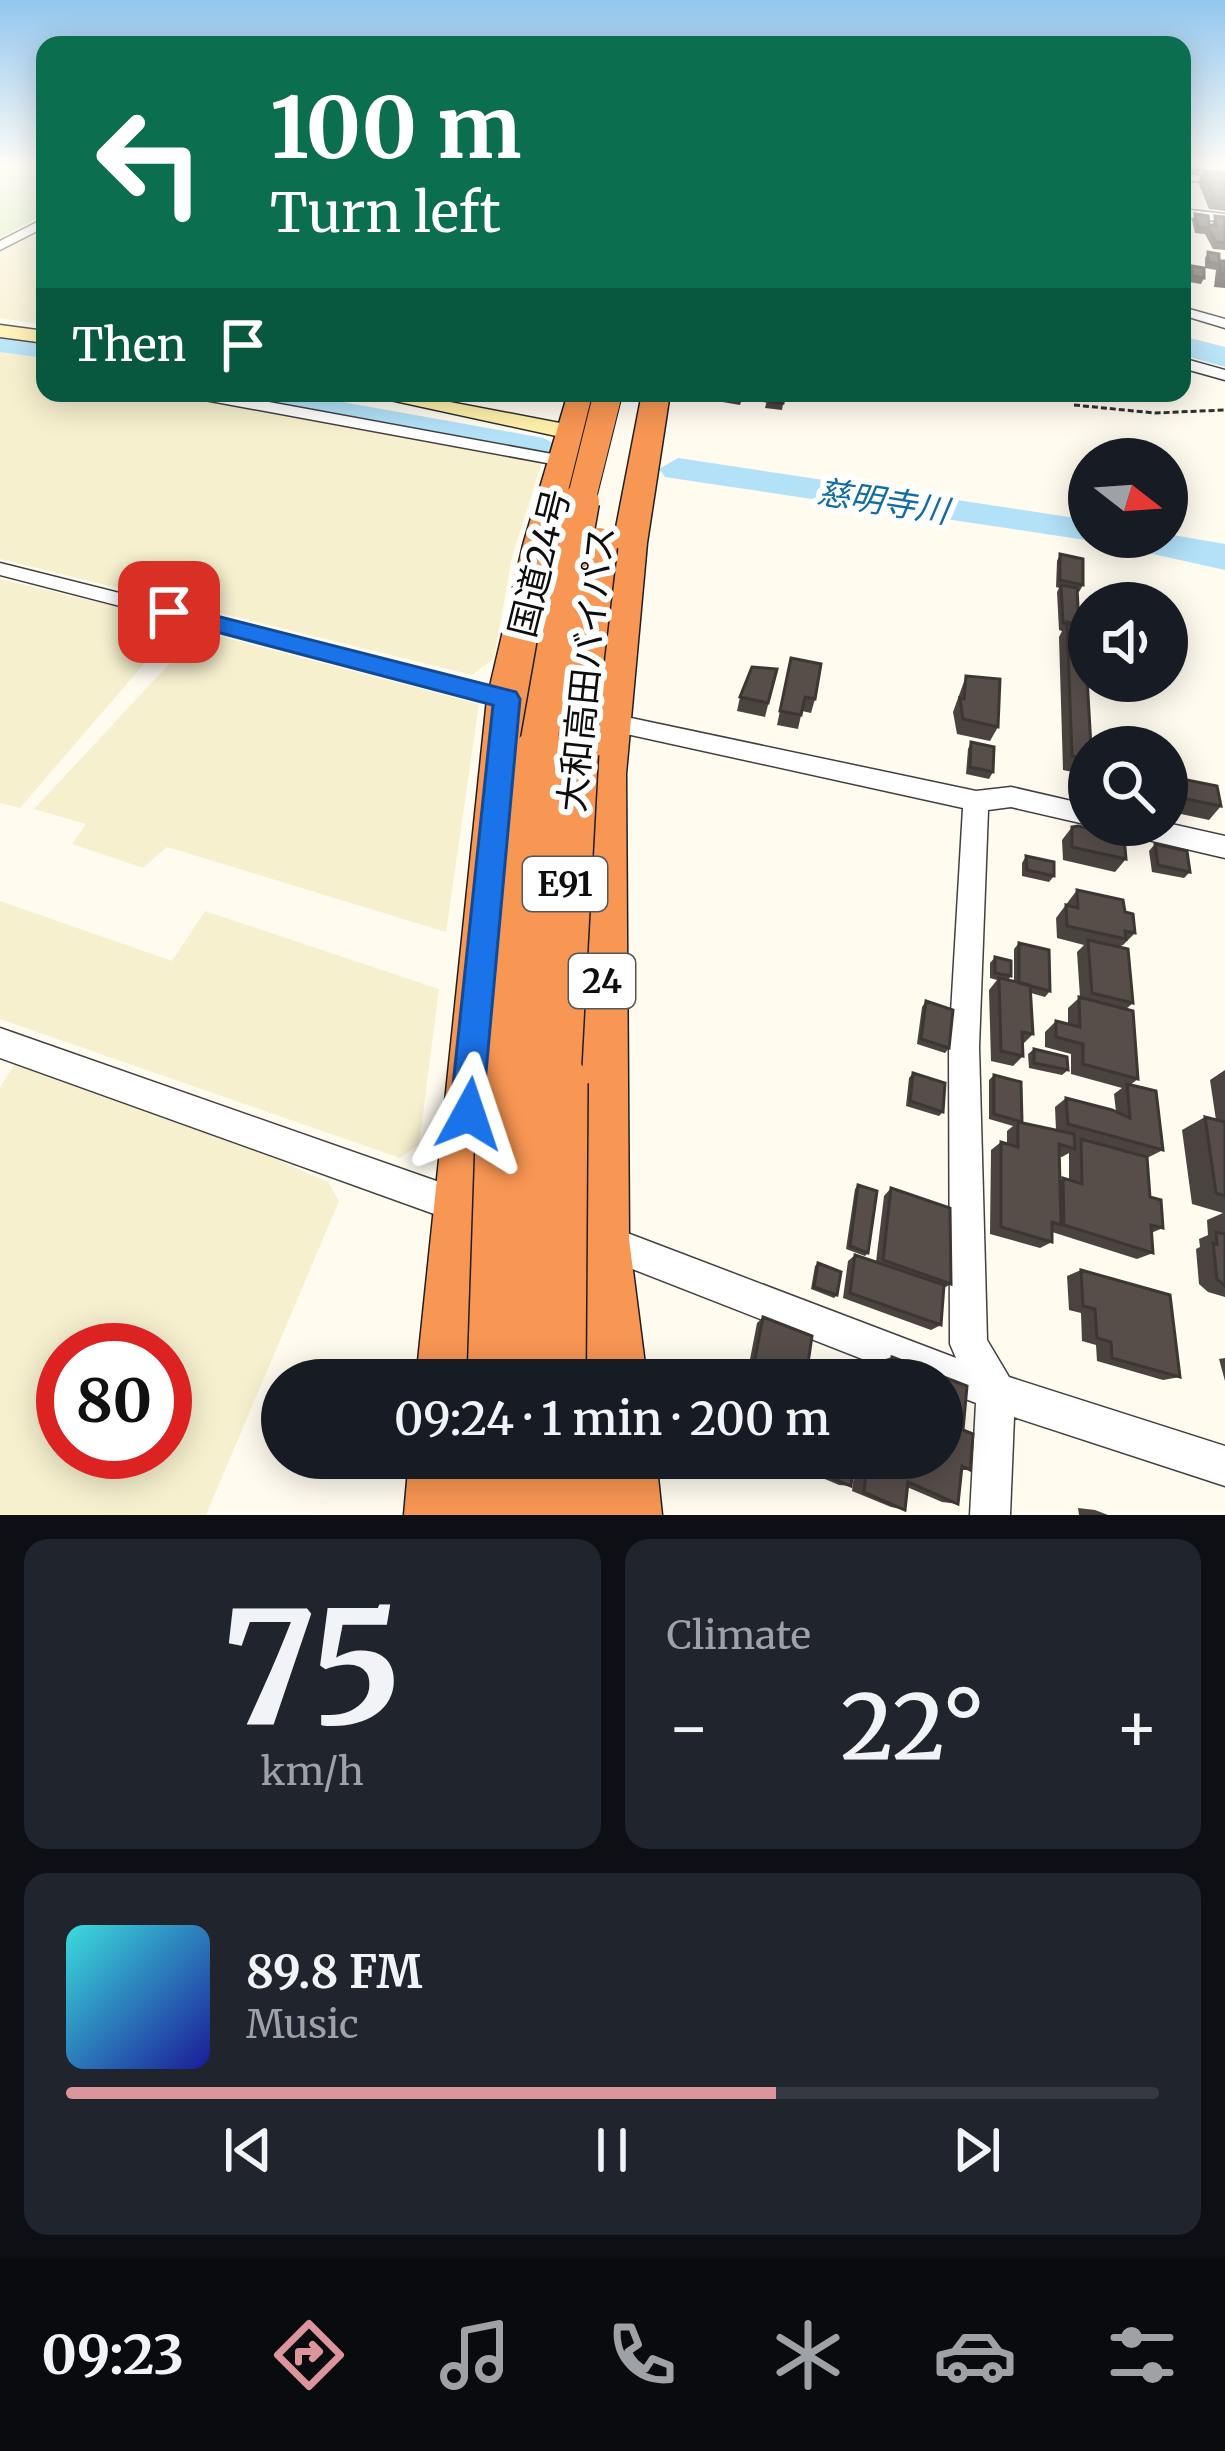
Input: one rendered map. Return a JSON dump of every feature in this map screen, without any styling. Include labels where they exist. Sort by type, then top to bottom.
[{"type":"highway","name":"国道24号","points":[[450,1359],[507,699],[580,402]]},
{"type":"highway","name":"大和高田バイパス","points":[[500,1359],[518,977],[537,767],[568,565],[606,402]]},
{"type":"highway","name":"大和高田バイパス","points":[[554,1359],[560,977],[572,768],[606,497],[630,402]]},
{"type":"highway","name":"24","points":[[612,1359],[599,1239],[610,723],[630,543],[654,402]]},
{"type":"highway","points":[[440,1515],[443,1479]]},
{"type":"highway","points":[[496,1515],[497,1479]]},
{"type":"highway","points":[[554,1479],[555,1515]]},
{"type":"highway","points":[[623,1479],[626,1515]]},
{"type":"street","points":[[1191,314],[1225,324]]},
{"type":"street","points":[[0,331],[36,337]]},
{"type":"street","points":[[1191,366],[1225,375]]},
{"type":"street","points":[[256,402],[567,447]]},
{"type":"street","points":[[402,402],[567,447]]},
{"type":"street","points":[[0,569],[610,723],[976,801],[1011,797],[1068,810]]},
{"type":"street","points":[[976,801],[964,1047],[969,1344],[996,1392],[990,1515]]},
{"type":"street","points":[[1188,838],[1225,847]]},
{"type":"street","points":[[0,1043],[460,1206],[599,1239],[996,1392],[1225,1466]]},
{"type":"path","points":[[1074,405],[1155,413],[1225,410]]},
{"type":"shaded area","points":[[36,235],[36,324],[0,318],[0,252]]},
{"type":"shaded area","points":[[0,345],[36,351],[36,402],[220,402],[542,462],[512,557],[494,658],[472,675],[0,559]]},
{"type":"shaded area","points":[[0,579],[180,622],[20,808],[0,803]]},
{"type":"shaded area","points":[[200,631],[479,704],[446,932],[167,847],[143,868],[72,844],[86,824],[34,809]]},
{"type":"shaded area","points":[[0,901],[172,961],[205,911],[439,989],[419,1144],[400,1158],[0,1019]]},
{"type":"shaded area","points":[[16,1062],[205,1128],[328,1182],[339,1201],[272,1359],[261,1359],[261,1385],[206,1515],[0,1515],[0,1087]]},
{"type":"building","points":[[1208,252],[1219,254],[1219,264],[1208,262]]},
{"type":"building","points":[[1192,266],[1204,268],[1204,278],[1192,276]]},
{"type":"building","points":[[1060,554],[1083,559],[1083,582],[1060,580]]},
{"type":"building","points":[[1061,585],[1068,586],[1068,624],[1063,623]]},
{"type":"building","points":[[791,658],[821,664],[815,699],[805,697],[801,715],[780,711]]},
{"type":"building","points":[[752,667],[777,669],[768,703],[740,697]]},
{"type":"building","points":[[966,676],[1000,679],[998,727],[963,719],[960,698],[964,699]]},
{"type":"building","points":[[1070,702],[1088,702],[1090,726],[1071,726]]},
{"type":"building","points":[[971,742],[994,747],[993,772],[970,767]]},
{"type":"building","points":[[1188,780],[1217,786],[1221,806],[1188,799]]},
{"type":"building","points":[[1125,846],[1126,859],[1072,847]]},
{"type":"building","points":[[1155,846],[1187,851],[1190,872],[1158,865]]},
{"type":"building","points":[[1026,856],[1054,862],[1054,876],[1027,870]]},
{"type":"building","points":[[1077,890],[1123,900],[1125,912],[1133,914],[1135,933],[1125,931],[1126,939],[1067,926],[1066,905],[1078,908]]},
{"type":"building","points":[[1088,940],[1128,949],[1133,1003],[1092,993]]},
{"type":"building","points":[[1019,943],[1049,950],[1050,991],[1019,983]]},
{"type":"building","points":[[995,957],[1011,961],[1011,976],[995,973]]},
{"type":"building","points":[[999,978],[1030,985],[1033,1034],[1022,1032],[1023,1056],[1001,1051]]},
{"type":"building","points":[[1079,997],[1133,1011],[1138,1079],[1083,1064],[1083,1044],[1056,1037],[1056,1021],[1080,1027]]},
{"type":"building","points":[[926,1001],[953,1010],[949,1048],[921,1039]]},
{"type":"building","points":[[1034,1049],[1067,1057],[1068,1070],[1034,1063]]},
{"type":"building","points":[[913,1073],[945,1083],[943,1112],[910,1101]]},
{"type":"building","points":[[994,1075],[1021,1082],[1022,1122],[994,1114]]},
{"type":"building","points":[[1127,1084],[1156,1091],[1163,1150],[1068,1124],[1066,1098],[1130,1118]]},
{"type":"building","points":[[1205,1117],[1225,1122],[1225,1196],[1216,1193]]},
{"type":"building","points":[[1018,1122],[1074,1134],[1075,1149],[1059,1144],[1061,1225],[1052,1222],[1052,1242],[1001,1227],[1001,1142],[1018,1147]]},
{"type":"building","points":[[1081,1139],[1147,1157],[1150,1197],[1161,1200],[1163,1228],[1151,1225],[1153,1253],[1064,1225],[1063,1178],[1082,1184]]},
{"type":"building","points":[[858,1185],[877,1191],[868,1253],[850,1246]]},
{"type":"building","points":[[891,1188],[950,1208],[951,1284],[883,1260]]},
{"type":"building","points":[[1216,1232],[1225,1234],[1225,1286],[1217,1279]]},
{"type":"building","points":[[855,1255],[944,1285],[941,1325],[850,1293]]},
{"type":"building","points":[[818,1263],[841,1272],[837,1295],[814,1287]]},
{"type":"building","points":[[1081,1270],[1170,1295],[1180,1377],[1112,1358],[1111,1342],[1097,1338],[1095,1309],[1083,1306]]},
{"type":"building","points":[[763,1317],[812,1336],[809,1359],[755,1359]]},
{"type":"building","points":[[963,1384],[967,1386],[963,1430]]},
{"type":"building","points":[[963,1430],[973,1434],[970,1470],[963,1466]]},
{"type":"building","points":[[866,1479],[961,1479],[958,1504],[908,1482],[905,1510],[864,1492]]},
{"type":"waterway","name":"慈明寺川","points":[[0,343],[36,348]]},
{"type":"waterway","points":[[1191,348],[1225,357]]},
{"type":"waterway","name":"慈明寺川","points":[[286,402],[544,449]]},
{"type":"waterway","name":"慈明寺川","points":[[678,469],[1068,529]]},
{"type":"waterway","name":"慈明寺川","points":[[1188,550],[1225,557]]},
{"type":"route","points":[[169,612],[507,699],[469,1114]]}]
